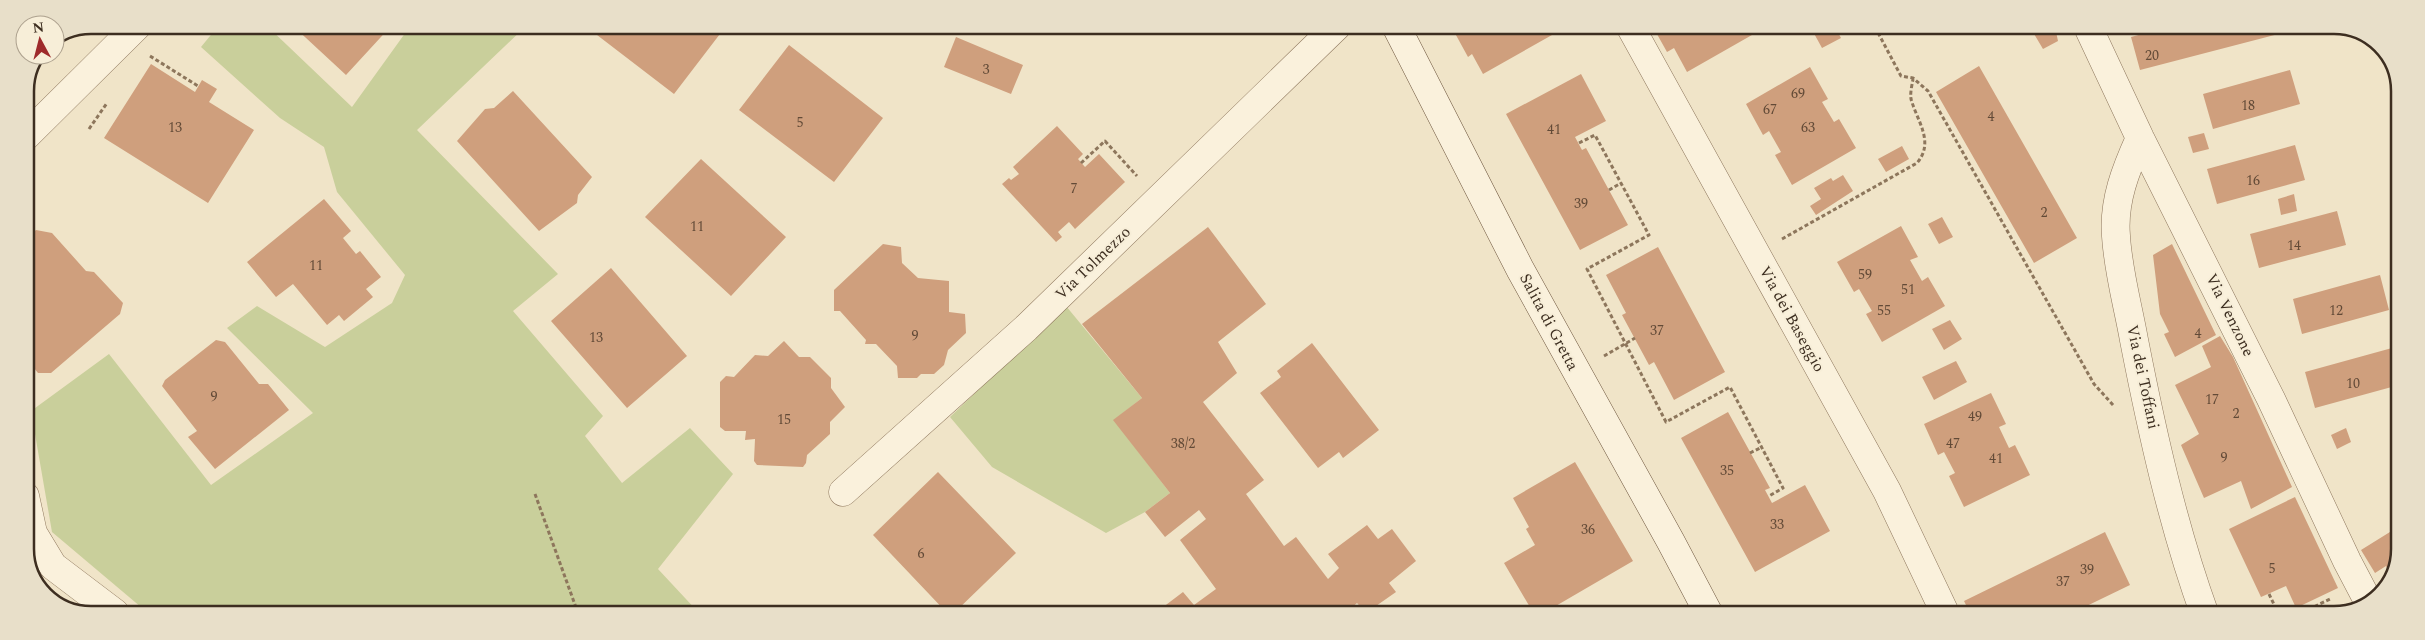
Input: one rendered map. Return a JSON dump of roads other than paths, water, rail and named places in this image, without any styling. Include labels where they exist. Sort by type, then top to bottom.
[{"type":"street","points":[[34,128],[129,34]]},
{"type":"street","name":"Via Tolmezzo","points":[[843,492],[1026,328],[1329,34]]},
{"type":"street","name":"Salita di Gretta","points":[[1400,34],[1520,269],[1705,606]]},
{"type":"street","name":"Via dei Baseggio","points":[[1634,34],[1886,491],[1942,606]]},
{"type":"street","name":"Via Venzone","points":[[2091,34],[2140,138],[2166,186],[2267,390],[2364,594]]},
{"type":"street","name":"Via dei Toffani","points":[[2140,138],[2124,172],[2117,202],[2116,236],[2148,409],[2192,579],[2202,606]]},
{"type":"street","points":[[34,535],[53,566],[106,606]]}]
